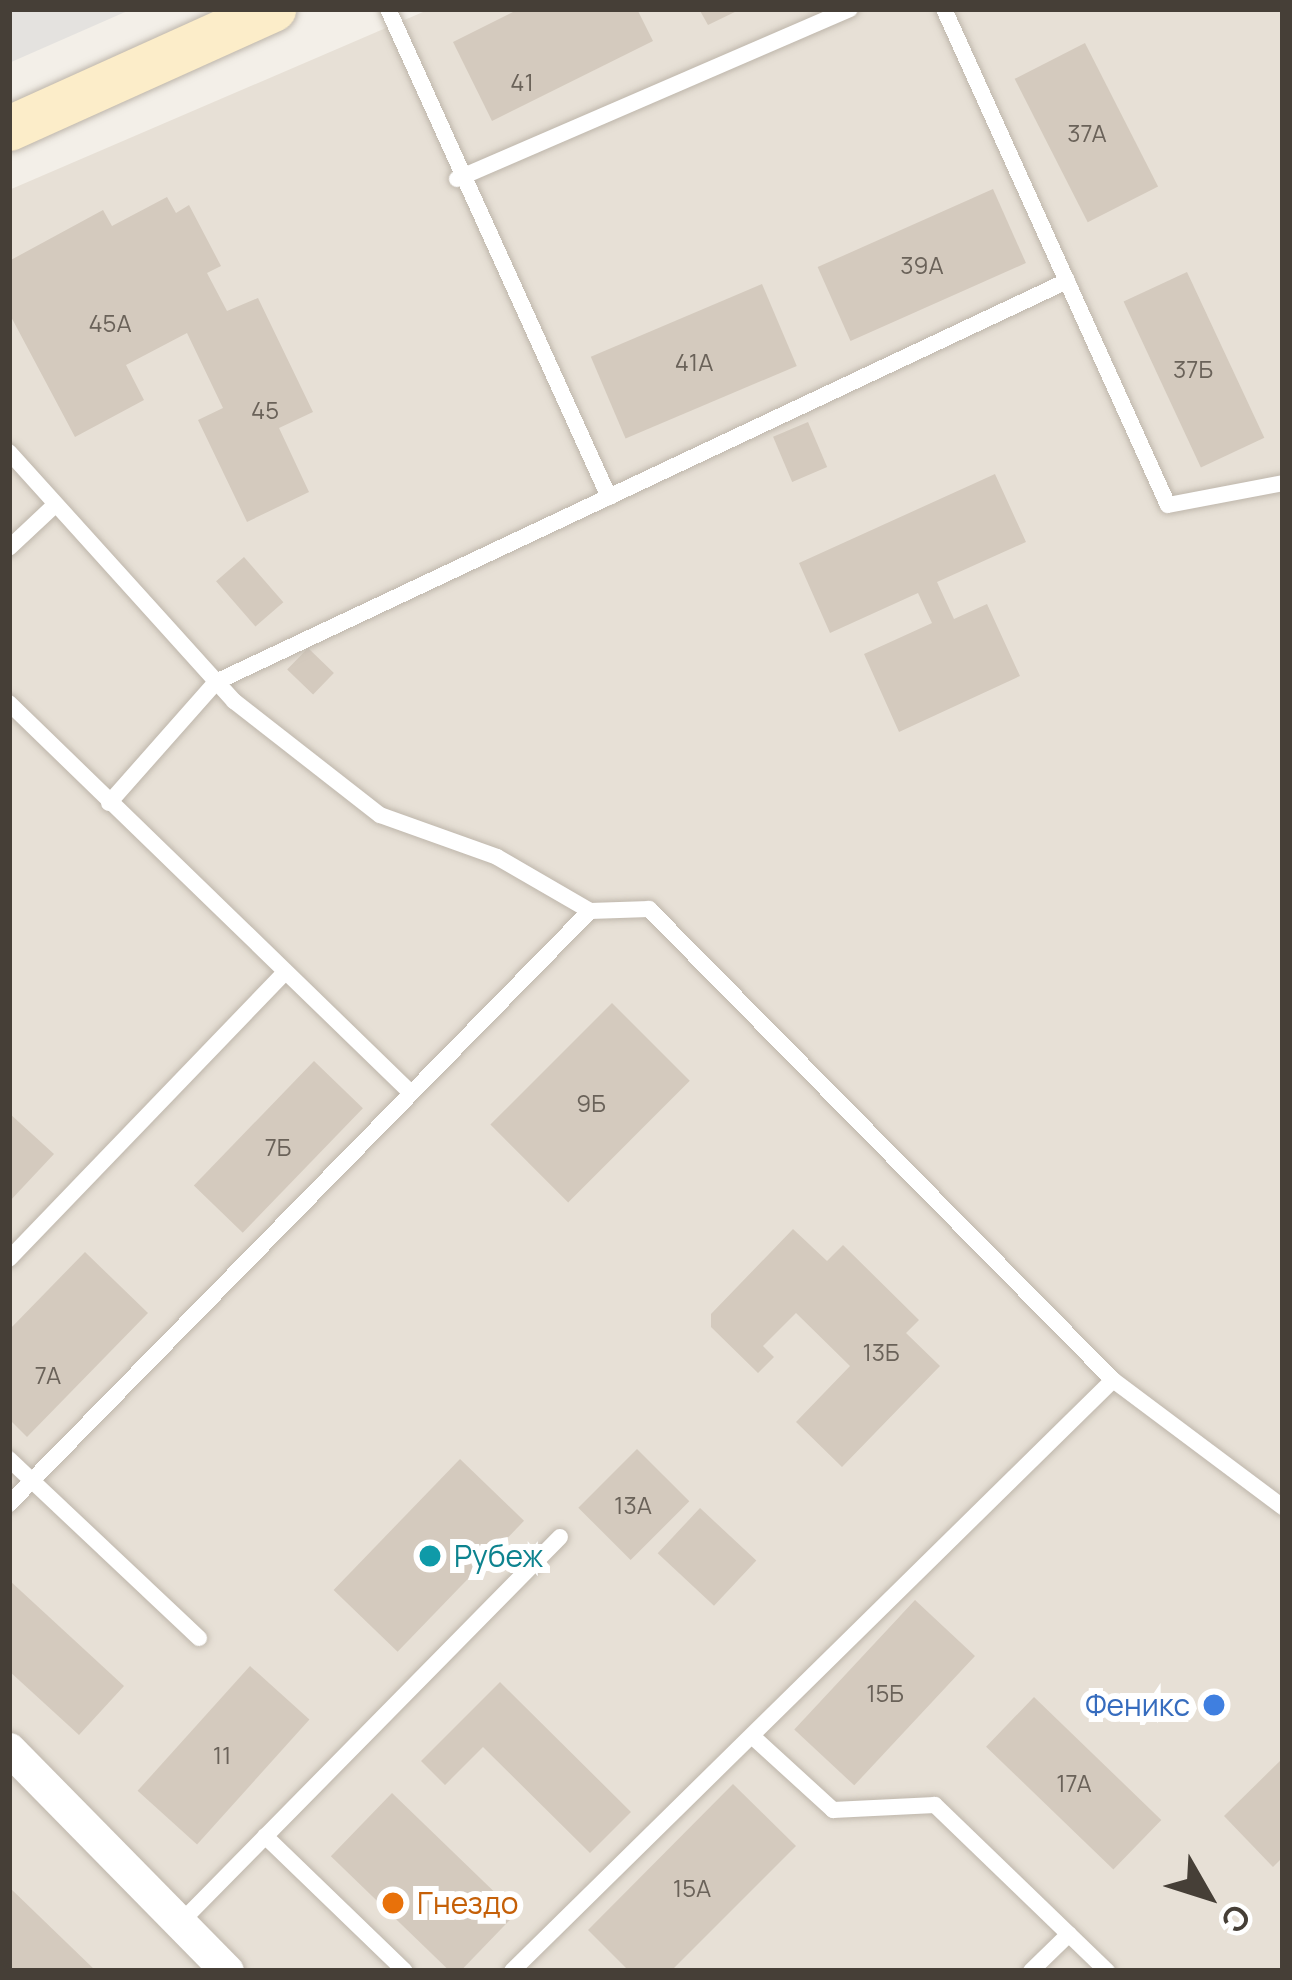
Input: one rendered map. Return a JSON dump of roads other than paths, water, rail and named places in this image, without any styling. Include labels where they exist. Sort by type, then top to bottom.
[{"type":"main road","points":[[9,128],[273,9]]},
{"type":"street","points":[[9,1749],[227,1971]]},
{"type":"lane","points":[[388,9],[457,179],[609,497]]},
{"type":"lane","points":[[457,179],[850,9]]},
{"type":"lane","points":[[944,9],[1168,506],[1283,482]]},
{"type":"lane","points":[[109,803],[217,682],[1067,281]]},
{"type":"lane","points":[[9,452],[217,682],[380,815],[497,857],[590,911],[650,909],[1113,1380],[1283,1508]]},
{"type":"lane","points":[[9,548],[55,505]]},
{"type":"lane","points":[[9,703],[411,1093]]},
{"type":"lane","points":[[9,1504],[590,911]]},
{"type":"lane","points":[[9,1258],[285,972]]},
{"type":"lane","points":[[512,1971],[1113,1380]]},
{"type":"lane","points":[[9,1460],[199,1638]]},
{"type":"lane","points":[[179,1924],[560,1537]]},
{"type":"lane","points":[[752,1736],[832,1810],[935,1805],[1108,1971]]},
{"type":"lane","points":[[265,1836],[405,1971]]},
{"type":"lane","points":[[1031,1971],[1069,1934]]},
{"type":"place","name":"Рубеж","points":[[430,1556]]},
{"type":"place","name":"Феникс","points":[[1214,1705]]},
{"type":"place","name":"Гнездо","points":[[393,1903]]}]
